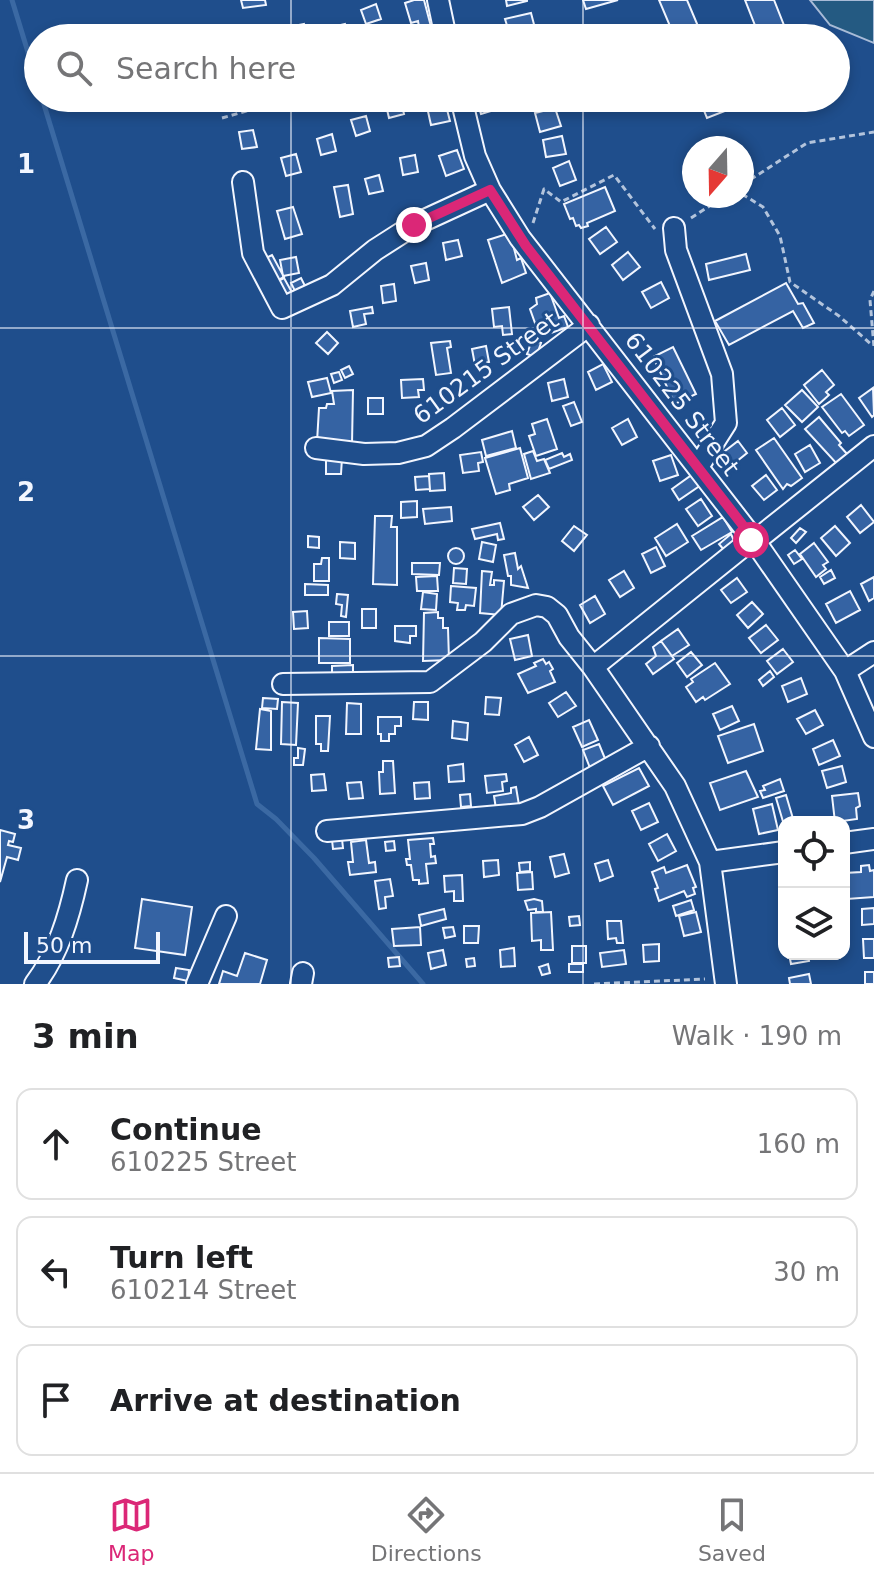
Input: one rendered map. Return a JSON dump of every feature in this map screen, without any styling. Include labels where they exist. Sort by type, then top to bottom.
[{"type":"street","points":[[438,0],[443,24]]},
{"type":"street","name":"610225 Street","points":[[464,112],[475,156],[490,190],[526,246],[755,541],[845,671],[874,737]]},
{"type":"street","points":[[243,182],[253,253],[282,308],[332,285],[375,250],[414,225],[490,190]]},
{"type":"street","points":[[674,228],[676,250],[722,374],[726,423],[698,467]]},
{"type":"street","name":"610215 Street","points":[[316,448],[364,454],[398,453],[426,446],[589,325]]},
{"type":"street","points":[[593,667],[874,446]]},
{"type":"street","points":[[283,684],[430,682],[483,642],[511,614],[536,605],[547,607],[557,615],[569,637],[675,786],[710,862],[725,981]]},
{"type":"street","points":[[845,671],[874,652]]},
{"type":"street","points":[[327,831],[522,814],[649,746]]},
{"type":"street","points":[[850,842],[874,839]]},
{"type":"street","points":[[710,862],[778,853]]},
{"type":"street","points":[[35,984],[59,942],[77,880]]},
{"type":"street","points":[[197,984],[226,916]]},
{"type":"path","points":[[222,118],[243,112]]},
{"type":"path","points":[[754,177],[807,143],[874,132]]},
{"type":"path","points":[[526,246],[544,189],[561,202],[614,175],[661,236],[706,208]]},
{"type":"path","points":[[754,201],[763,207],[780,236],[790,282],[839,316],[873,346]]},
{"type":"path","points":[[873,346],[870,300],[874,291]]},
{"type":"path","points":[[594,984],[725,981]]},
{"type":"shaded area","points":[[810,0],[874,0],[874,43],[850,33],[850,24],[829,24]]},
{"type":"building","points":[[241,0],[265,0],[266,5],[243,8]]},
{"type":"building","points":[[424,0],[430,24],[411,23],[405,3]]},
{"type":"building","points":[[506,0],[527,0],[527,1],[507,6]]},
{"type":"building","points":[[583,0],[618,0],[586,9]]},
{"type":"building","points":[[659,0],[687,0],[697,24],[669,24]]},
{"type":"building","points":[[745,0],[774,0],[783,24],[754,24]]},
{"type":"building","points":[[376,4],[381,19],[366,24],[361,10]]},
{"type":"building","points":[[531,13],[534,24],[507,24],[505,19]]},
{"type":"building","points":[[388,112],[404,112],[404,114],[389,118]]},
{"type":"building","points":[[428,112],[448,112],[450,121],[431,125]]},
{"type":"building","points":[[556,112],[561,126],[540,132],[535,113]]},
{"type":"building","points":[[705,112],[722,112],[707,118]]},
{"type":"building","points":[[366,116],[370,131],[356,136],[351,120]]},
{"type":"building","points":[[253,130],[257,147],[242,149],[239,132]]},
{"type":"building","points":[[332,134],[336,151],[321,155],[317,139]]},
{"type":"building","points":[[562,136],[566,154],[546,157],[543,140]]},
{"type":"building","points":[[457,150],[464,169],[446,176],[439,156]]},
{"type":"building","points":[[296,154],[301,172],[286,176],[281,158]]},
{"type":"building","points":[[415,155],[418,172],[403,175],[400,158]]},
{"type":"building","points":[[569,161],[576,180],[560,186],[553,168]]},
{"type":"building","points":[[379,175],[383,191],[369,194],[365,179]]},
{"type":"building","points":[[348,185],[353,214],[340,217],[334,187]]},
{"type":"building","points":[[605,187],[615,211],[587,223],[588,226],[576,226],[564,204]]},
{"type":"building","points":[[293,207],[302,234],[285,239],[277,211]]},
{"type":"building","points":[[606,227],[617,242],[600,254],[589,239]]},
{"type":"building","points":[[510,233],[517,260],[521,258],[526,273],[502,283],[488,240]]},
{"type":"building","points":[[458,240],[462,256],[446,260],[443,243]]},
{"type":"building","points":[[628,252],[640,267],[623,280],[612,265]]},
{"type":"building","points":[[746,254],[750,270],[709,280],[706,264]]},
{"type":"building","points":[[272,255],[284,277],[273,283],[266,258]]},
{"type":"building","points":[[296,257],[299,273],[283,276],[280,260]]},
{"type":"building","points":[[426,263],[429,280],[415,283],[411,266]]},
{"type":"building","points":[[284,278],[294,296],[284,301],[274,283]]},
{"type":"building","points":[[301,278],[306,288],[296,293],[291,283]]},
{"type":"building","points":[[661,282],[669,298],[651,308],[642,292]]},
{"type":"building","points":[[786,283],[798,304],[803,303],[814,323],[803,328],[793,311],[729,345],[715,321]]},
{"type":"building","points":[[394,284],[396,301],[383,303],[381,286]]},
{"type":"building","points":[[550,293],[559,318],[564,316],[568,327],[540,337],[530,309],[537,304],[536,298]]},
{"type":"building","points":[[372,307],[373,313],[364,314],[366,324],[353,327],[350,311]]},
{"type":"building","points":[[509,307],[512,334],[503,335],[502,326],[494,327],[492,309]]},
{"type":"building","points":[[327,332],[338,343],[328,354],[316,343]]},
{"type":"building","points":[[532,340],[541,343],[536,357],[527,354]]},
{"type":"building","points":[[450,341],[451,347],[447,348],[451,373],[436,375],[431,343]]},
{"type":"building","points":[[486,346],[489,362],[475,365],[472,349]]},
{"type":"building","points":[[673,347],[696,394],[675,404],[653,357]]},
{"type":"building","points":[[603,364],[612,382],[596,390],[588,372]]},
{"type":"building","points":[[349,366],[353,374],[345,378],[341,370]]},
{"type":"building","points":[[822,370],[834,385],[819,404],[804,385]]},
{"type":"building","points":[[339,372],[342,380],[334,383],[331,374]]},
{"type":"building","points":[[327,378],[331,393],[312,397],[308,382]]},
{"type":"building","points":[[423,379],[424,390],[418,390],[419,397],[402,398],[401,380]]},
{"type":"building","points":[[564,379],[568,397],[552,401],[548,383]]},
{"type":"building","points":[[873,388],[874,415],[872,417],[859,398]]},
{"type":"building","points":[[353,390],[352,444],[317,442],[319,408],[334,404],[332,391]]},
{"type":"building","points":[[802,390],[818,407],[802,422],[785,405]]},
{"type":"building","points":[[841,394],[864,425],[849,436],[845,431],[842,433],[822,407]]},
{"type":"building","points":[[368,398],[383,398],[383,414],[368,414]]},
{"type":"building","points":[[574,402],[582,422],[571,426],[563,406]]},
{"type":"building","points":[[782,408],[795,425],[780,437],[767,420]]},
{"type":"building","points":[[819,417],[848,455],[837,464],[805,429]]},
{"type":"building","points":[[547,419],[557,449],[536,456],[529,436],[535,434],[532,424]]},
{"type":"building","points":[[628,419],[637,437],[622,445],[612,428]]},
{"type":"building","points":[[512,431],[516,448],[486,456],[482,440]]},
{"type":"building","points":[[774,438],[802,478],[783,489],[756,450]]},
{"type":"building","points":[[738,441],[747,453],[726,470],[716,458]]},
{"type":"building","points":[[810,445],[820,463],[805,472],[795,454]]},
{"type":"building","points":[[520,448],[528,478],[509,484],[510,490],[496,494],[485,458]]},
{"type":"building","points":[[533,451],[537,461],[544,459],[550,473],[531,479],[524,454]]},
{"type":"building","points":[[481,452],[483,462],[478,463],[479,471],[463,473],[460,455]]},
{"type":"building","points":[[562,453],[564,457],[570,454],[572,460],[549,469],[545,460]]},
{"type":"building","points":[[671,455],[678,475],[660,481],[653,461]]},
{"type":"building","points":[[326,457],[342,458],[341,474],[326,474]]},
{"type":"building","points":[[444,473],[445,490],[430,491],[429,474]]},
{"type":"building","points":[[693,474],[701,485],[679,500],[672,489]]},
{"type":"building","points":[[766,475],[777,490],[764,500],[752,486]]},
{"type":"building","points":[[429,476],[430,489],[416,490],[415,477]]},
{"type":"building","points":[[538,495],[549,507],[534,520],[523,507]]},
{"type":"building","points":[[701,499],[712,516],[698,526],[686,509]]},
{"type":"building","points":[[417,501],[417,517],[401,518],[401,502]]},
{"type":"building","points":[[861,505],[874,522],[860,533],[847,517]]},
{"type":"building","points":[[451,507],[452,521],[425,524],[423,509]]},
{"type":"building","points":[[375,516],[392,516],[391,527],[397,527],[397,585],[373,584]]},
{"type":"building","points":[[723,517],[732,532],[701,550],[692,536]]},
{"type":"building","points":[[500,523],[504,539],[498,540],[497,534],[475,539],[472,529]]},
{"type":"building","points":[[677,524],[688,542],[666,556],[655,538]]},
{"type":"building","points":[[574,526],[587,535],[574,551],[562,541]]},
{"type":"building","points":[[835,526],[850,543],[836,556],[821,538]]},
{"type":"building","points":[[800,528],[806,532],[796,543],[791,538]]},
{"type":"building","points":[[731,534],[735,543],[725,551],[719,544]]},
{"type":"building","points":[[308,536],[319,537],[319,548],[308,547]]},
{"type":"building","points":[[340,542],[355,543],[355,559],[340,558]]},
{"type":"building","points":[[482,542],[496,545],[493,562],[479,559]]},
{"type":"building","points":[[814,543],[828,562],[823,565],[826,569],[816,577],[800,554]]},
{"type":"building","points":[[656,547],[665,566],[651,573],[642,554]]},
{"type":"building","points":[[453,548],[459,548],[464,556],[462,562],[453,564],[448,559],[448,553]]},
{"type":"building","points":[[795,550],[802,559],[794,564],[788,555]]},
{"type":"building","points":[[515,553],[518,569],[521,566],[528,588],[511,585],[504,555]]},
{"type":"building","points":[[322,558],[329,558],[329,581],[314,581],[314,564],[321,564]]},
{"type":"building","points":[[412,563],[440,563],[439,575],[412,574]]},
{"type":"building","points":[[454,568],[467,569],[466,584],[453,583]]},
{"type":"building","points":[[831,570],[835,578],[824,584],[820,577]]},
{"type":"building","points":[[482,571],[492,572],[490,585],[494,585],[494,580],[504,581],[501,615],[480,613]]},
{"type":"building","points":[[624,571],[634,588],[620,597],[609,580]]},
{"type":"building","points":[[437,576],[438,591],[417,591],[416,577]]},
{"type":"building","points":[[874,577],[874,598],[869,601],[861,584]]},
{"type":"building","points":[[737,578],[747,592],[731,603],[721,590]]},
{"type":"building","points":[[305,584],[328,585],[328,595],[305,595]]},
{"type":"building","points":[[451,586],[476,588],[474,606],[466,605],[465,610],[457,610],[458,603],[450,602]]},
{"type":"building","points":[[850,591],[860,610],[836,623],[826,604]]},
{"type":"building","points":[[423,592],[437,594],[436,610],[421,609]]},
{"type":"building","points":[[337,594],[348,595],[346,617],[341,616],[342,605],[336,604]]},
{"type":"building","points":[[595,596],[605,614],[590,623],[580,605]]},
{"type":"building","points":[[752,602],[763,614],[748,628],[737,615]]},
{"type":"building","points":[[362,609],[376,609],[376,628],[362,628]]},
{"type":"building","points":[[307,611],[308,628],[294,629],[293,612]]},
{"type":"building","points":[[438,612],[438,618],[443,618],[443,628],[448,628],[449,660],[423,661],[424,613]]},
{"type":"building","points":[[329,622],[349,622],[349,636],[329,636]]},
{"type":"building","points":[[766,625],[778,640],[761,653],[749,638]]},
{"type":"building","points":[[395,626],[416,626],[416,636],[410,636],[410,643],[395,641]]},
{"type":"building","points":[[678,629],[689,645],[672,656],[661,641]]},
{"type":"building","points":[[528,635],[532,656],[515,660],[510,639]]},
{"type":"building","points":[[319,638],[350,639],[350,663],[319,663]]},
{"type":"building","points":[[661,641],[674,659],[653,674],[646,664],[656,656],[653,647]]},
{"type":"building","points":[[783,649],[793,662],[777,674],[767,661]]},
{"type":"building","points":[[691,652],[702,665],[687,677],[677,663]]},
{"type":"building","points":[[543,659],[553,669],[550,671],[555,682],[528,693],[518,674],[536,666],[534,663]]},
{"type":"building","points":[[715,663],[730,684],[705,700],[703,697],[696,702],[686,687],[693,682],[691,679]]},
{"type":"building","points":[[353,665],[353,676],[332,676],[332,666]]},
{"type":"building","points":[[770,671],[774,677],[763,686],[759,680]]},
{"type":"building","points":[[801,678],[807,694],[788,702],[782,686]]},
{"type":"building","points":[[566,692],[576,706],[558,717],[549,703]]},
{"type":"building","points":[[486,697],[501,698],[499,715],[485,714]]},
{"type":"building","points":[[263,698],[278,699],[277,709],[262,708]]},
{"type":"building","points":[[282,702],[298,703],[296,745],[281,744]]},
{"type":"building","points":[[414,702],[428,702],[428,720],[413,719]]},
{"type":"building","points":[[347,703],[361,704],[361,734],[346,734]]},
{"type":"building","points":[[732,706],[739,721],[720,730],[713,714]]},
{"type":"building","points":[[260,709],[271,711],[271,750],[256,749]]},
{"type":"building","points":[[815,710],[823,725],[806,734],[797,719]]},
{"type":"building","points":[[316,716],[330,716],[328,751],[321,751],[321,744],[316,744]]},
{"type":"building","points":[[378,717],[401,717],[401,726],[395,726],[395,734],[389,734],[389,741],[381,741]]},
{"type":"building","points":[[589,720],[598,740],[582,747],[573,727]]},
{"type":"building","points":[[453,721],[468,723],[467,740],[452,738]]},
{"type":"building","points":[[754,724],[763,751],[728,763],[718,736]]},
{"type":"building","points":[[529,737],[538,755],[524,762],[515,745]]},
{"type":"building","points":[[833,740],[840,756],[819,765],[813,749]]},
{"type":"building","points":[[599,744],[606,761],[590,768],[583,750]]},
{"type":"building","points":[[298,748],[305,749],[303,765],[294,765]]},
{"type":"building","points":[[383,761],[393,761],[395,793],[380,794],[379,772],[383,772]]},
{"type":"building","points":[[463,764],[464,781],[449,782],[448,766]]},
{"type":"building","points":[[842,766],[846,782],[827,788],[822,771]]},
{"type":"building","points":[[639,768],[649,786],[613,805],[603,786]]},
{"type":"building","points":[[746,771],[758,797],[720,810],[710,783]]},
{"type":"building","points":[[324,774],[326,790],[312,791],[311,775]]},
{"type":"building","points":[[506,774],[507,781],[502,782],[503,791],[487,793],[485,776]]},
{"type":"building","points":[[780,779],[784,791],[763,798],[760,791],[765,790],[763,786]]},
{"type":"building","points":[[361,782],[363,798],[349,799],[347,783]]},
{"type":"building","points":[[429,782],[430,798],[415,799],[414,783]]},
{"type":"building","points":[[516,787],[519,805],[496,809],[494,796],[511,793],[511,788]]},
{"type":"building","points":[[858,793],[860,806],[856,808],[857,819],[834,816],[832,796]]},
{"type":"building","points":[[470,794],[471,806],[461,807],[460,795]]},
{"type":"building","points":[[786,795],[792,816],[781,816],[776,798]]},
{"type":"building","points":[[649,803],[658,822],[641,830],[632,811]]},
{"type":"building","points":[[772,804],[778,830],[759,834],[753,809]]},
{"type":"building","points":[[0,830],[15,834],[13,842],[9,841],[8,845],[21,848],[18,860],[7,857],[0,882]]},
{"type":"building","points":[[667,834],[676,851],[658,861],[649,844]]},
{"type":"building","points":[[433,838],[431,857],[435,856],[436,863],[426,864],[428,883],[419,884],[419,880],[413,880],[411,865],[407,865],[406,859],[410,859],[408,840]]},
{"type":"building","points":[[342,839],[343,848],[333,849],[332,840]]},
{"type":"building","points":[[366,840],[369,863],[375,862],[376,872],[350,875],[348,862],[353,862],[351,842]]},
{"type":"building","points":[[394,841],[395,850],[386,851],[385,842]]},
{"type":"building","points":[[564,854],[569,873],[555,877],[550,857]]},
{"type":"building","points":[[498,860],[499,875],[484,877],[483,861]]},
{"type":"building","points":[[608,860],[613,876],[600,881],[595,864]]},
{"type":"building","points":[[530,862],[530,871],[520,872],[519,863]]},
{"type":"building","points":[[687,865],[696,887],[693,888],[695,894],[687,897],[684,891],[659,901],[652,872],[664,867],[666,873]]},
{"type":"building","points":[[869,865],[870,871],[874,870],[874,897],[850,899],[850,873],[861,872],[861,866]]},
{"type":"building","points":[[532,872],[533,889],[518,890],[517,873]]},
{"type":"building","points":[[462,875],[463,901],[454,901],[454,891],[445,892],[444,876]]},
{"type":"building","points":[[390,879],[393,896],[385,897],[386,908],[379,909],[375,881]]},
{"type":"building","points":[[142,899],[192,907],[185,955],[135,948]]},
{"type":"building","points":[[691,900],[694,910],[676,916],[673,906]]},
{"type":"building","points":[[525,901],[542,901],[543,912],[528,910]]},
{"type":"building","points":[[874,908],[874,924],[862,925],[862,909]]},
{"type":"building","points":[[444,909],[446,919],[421,926],[419,915]]},
{"type":"building","points":[[551,912],[553,950],[541,950],[541,940],[532,941],[531,913]]},
{"type":"building","points":[[696,912],[701,932],[684,936],[679,916]]},
{"type":"building","points":[[579,916],[580,925],[570,926],[569,917]]},
{"type":"building","points":[[607,921],[621,921],[623,943],[617,943],[616,938],[608,939]]},
{"type":"building","points":[[464,926],[479,926],[478,943],[464,943]]},
{"type":"building","points":[[420,927],[421,945],[394,946],[392,929]]},
{"type":"building","points":[[453,927],[455,936],[445,938],[443,928]]},
{"type":"building","points":[[863,939],[874,939],[874,958],[864,958]]},
{"type":"building","points":[[659,944],[659,961],[644,962],[643,945]]},
{"type":"building","points":[[572,946],[586,946],[586,963],[572,963]]},
{"type":"building","points":[[514,948],[515,966],[501,967],[500,950]]},
{"type":"building","points":[[443,950],[446,965],[431,969],[428,953]]},
{"type":"building","points":[[624,950],[626,964],[602,967],[600,953]]},
{"type":"building","points":[[245,953],[267,960],[260,984],[219,984],[223,971],[237,976]]},
{"type":"building","points":[[399,957],[400,966],[389,967],[388,958]]},
{"type":"building","points":[[474,958],[475,966],[467,967],[466,959]]},
{"type":"building","points":[[790,960],[809,960],[809,961],[791,964]]},
{"type":"building","points":[[548,964],[550,973],[542,975],[539,967]]},
{"type":"building","points":[[569,964],[583,964],[583,972],[569,972]]},
{"type":"building","points":[[176,968],[189,970],[188,981],[174,978]]},
{"type":"building","points":[[865,972],[874,972],[874,984],[865,984]]},
{"type":"building","points":[[809,974],[811,984],[790,984],[789,978]]},
{"type":"waterway","points":[[12,0],[24,39]]},
{"type":"waterway","points":[[46,112],[257,804],[314,858],[423,984]]},
{"type":"route","points":[[414,225],[490,190],[520,238],[755,541],[751,540]]}]
